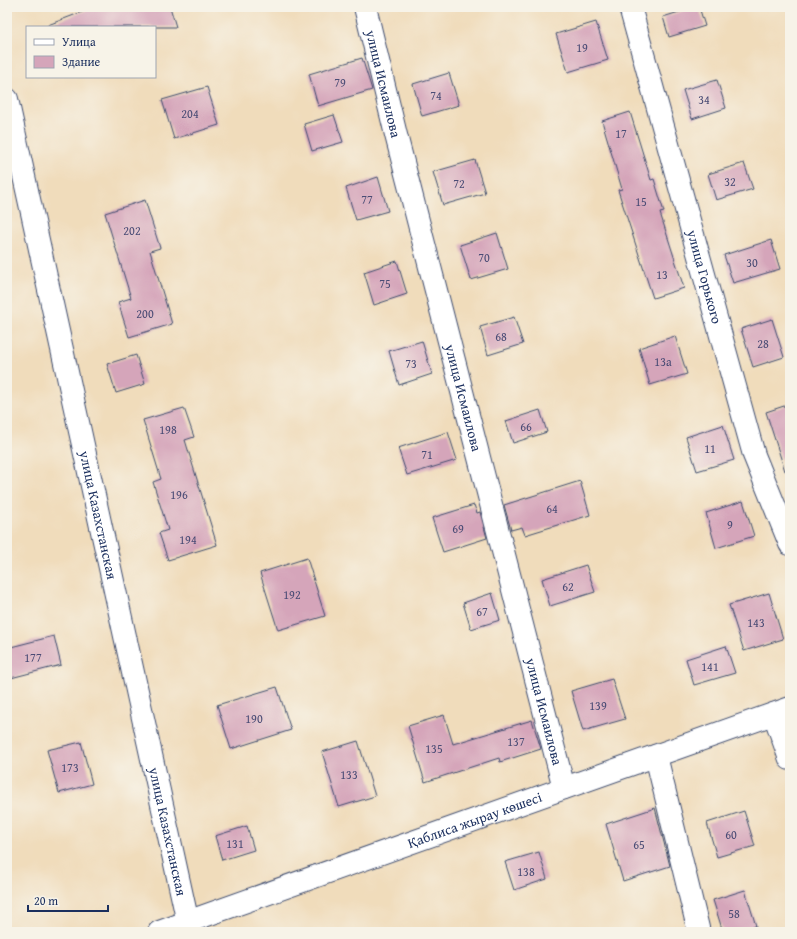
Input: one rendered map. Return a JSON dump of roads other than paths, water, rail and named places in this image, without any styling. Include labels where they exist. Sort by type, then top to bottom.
[{"type":"street","name":"улица Исмаилова","points":[[366,7],[396,135],[564,788]]},
{"type":"street","name":"улица Горького","points":[[630,7],[754,455],[790,544]]},
{"type":"street","name":"улица Казахстанская","points":[[7,99],[189,927]]},
{"type":"street","name":"Қаблиса жырау көшесі","points":[[159,932],[189,927],[564,788],[782,711]]},
{"type":"street","points":[[782,711],[790,758]]},
{"type":"street","points":[[656,756],[699,932]]}]
